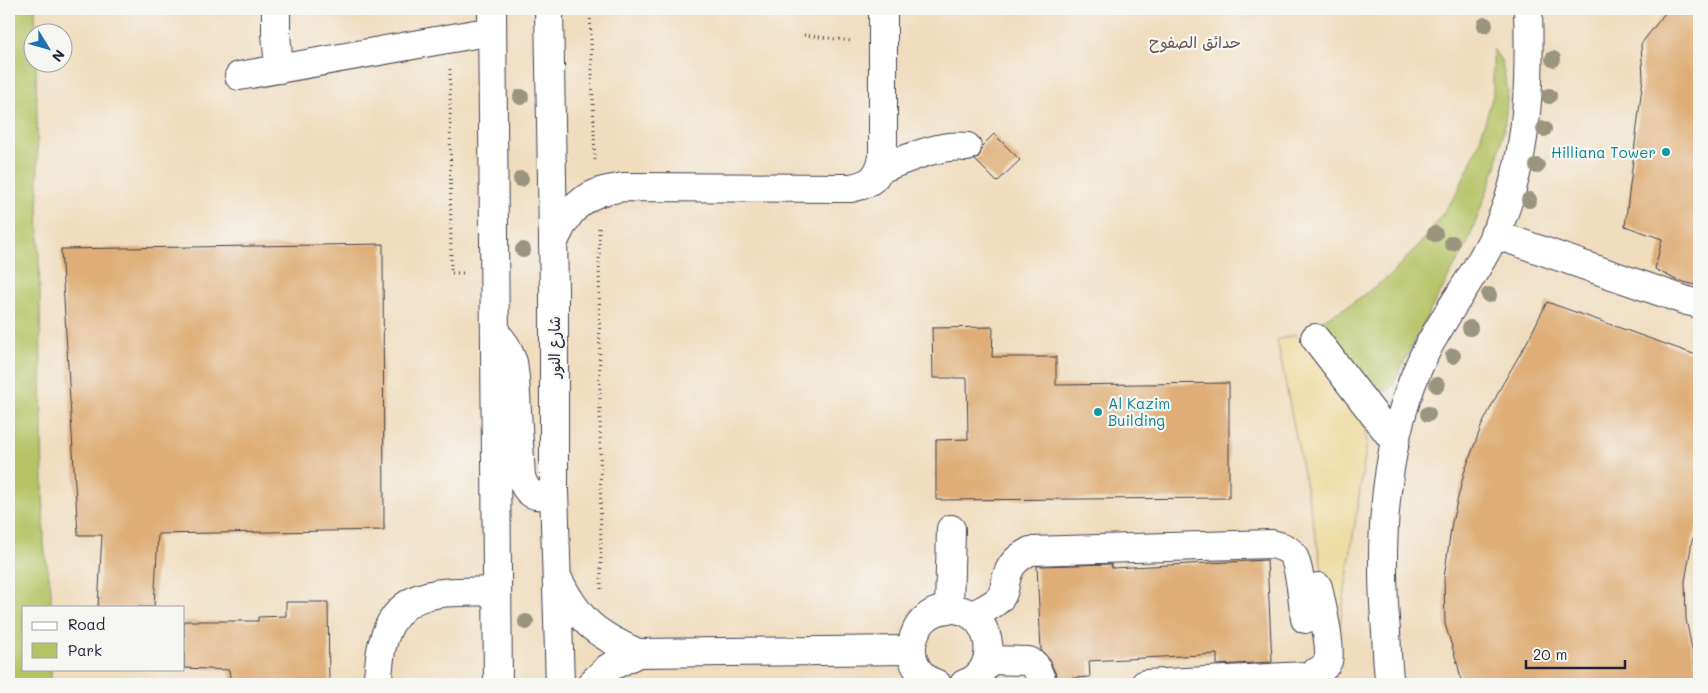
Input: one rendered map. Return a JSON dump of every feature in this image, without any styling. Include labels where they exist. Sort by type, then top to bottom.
[{"type":"street","points":[[276,9],[279,68]]},
{"type":"street","name":"شارع النور","points":[[549,9],[554,292],[554,491],[560,684]]},
{"type":"street","points":[[552,245],[562,222],[578,204],[600,192],[624,187],[851,188],[863,186],[873,180],[880,169],[882,158],[883,9]]},
{"type":"street","points":[[1390,684],[1382,558],[1386,503],[1395,442],[1410,391],[1426,353],[1443,321],[1485,255],[1505,211],[1517,173],[1525,135],[1528,95],[1528,9]]},
{"type":"street","points":[[239,76],[492,20],[498,684]]},
{"type":"street","points":[[880,169],[939,148],[967,147]]},
{"type":"street","points":[[1494,234],[1699,304]]},
{"type":"street","points":[[495,332],[506,346],[513,362],[521,476],[524,488],[532,494],[544,496],[554,491]]},
{"type":"street","points":[[1315,338],[1395,442]]},
{"type":"street","points":[[1145,684],[1307,676],[1320,672],[1328,660],[1328,647],[1313,556],[1305,543],[1293,532],[1278,528],[1235,531]]},
{"type":"street","points":[[951,529],[961,612]]},
{"type":"street","points":[[924,681],[913,660],[911,650],[912,638],[918,626],[926,617],[937,611],[961,612],[994,604],[1005,590],[1010,568],[1018,557],[1030,551],[1272,544],[1284,547],[1293,555],[1297,567],[1305,619]]},
{"type":"street","points":[[557,576],[570,602],[588,624],[611,641],[638,653],[911,650]]},
{"type":"street","points":[[377,684],[382,647],[387,631],[394,617],[408,603],[424,596],[436,594],[497,591]]},
{"type":"street","points":[[961,612],[982,624],[988,635],[990,647],[975,679]]},
{"type":"street","points":[[591,684],[608,668],[638,653]]},
{"type":"street","points":[[975,679],[1029,661],[1035,665],[1043,684]]},
{"type":"path","points":[[590,9],[595,160],[600,192],[598,236],[602,597]]},
{"type":"path","points":[[804,35],[883,45]]},
{"type":"green space","points":[[9,9],[35,9],[36,22],[22,22],[22,72],[36,72],[44,545],[51,589],[51,606],[22,606],[22,670],[51,670],[51,684],[9,684]]},
{"type":"green space","points":[[1493,49],[1501,60],[1508,90],[1505,122],[1496,167],[1468,242],[1420,329],[1392,387],[1387,392],[1366,380],[1317,323],[1348,306],[1391,275],[1426,237],[1457,193],[1478,146],[1493,95]]},
{"type":"sand","points":[[1296,334],[1351,398],[1362,421],[1367,442],[1337,645],[1277,340]]},
{"type":"building","name":"Hilliana Tower","points":[[1668,9],[1699,9],[1699,286],[1676,280],[1655,269],[1662,239],[1625,226],[1643,78],[1641,44]]},
{"type":"building","points":[[994,134],[1020,160],[997,182],[975,160],[980,155],[982,146]]},
{"type":"building","points":[[383,244],[384,530],[158,534],[154,606],[98,606],[102,535],[78,535],[61,249]]},
{"type":"building","points":[[1547,302],[1699,356],[1699,523],[1692,541],[1685,582],[1686,619],[1699,684],[1462,684],[1445,624],[1444,578],[1452,522],[1464,473],[1481,427]]},
{"type":"building","name":"Al Kazim Building","points":[[993,327],[992,357],[1056,357],[1056,385],[1229,383],[1229,498],[936,500],[936,440],[968,439],[967,378],[933,378],[932,328]]},
{"type":"building","points":[[1267,560],[1272,662],[1217,665],[1217,654],[1089,661],[1090,677],[1058,679],[1049,659],[1041,650],[1037,566],[1111,564],[1112,568]]},
{"type":"building","points":[[286,602],[328,602],[329,684],[231,684],[229,670],[185,668],[185,621],[258,621],[258,617],[286,616]]},
{"type":"place","name":"Hilliana Tower","points":[[1666,152]]},
{"type":"place","name":"Al Kazim Building","points":[[1098,412]]},
{"type":"district","name":"حدائق الصفوح","points":[[1195,41]]}]
